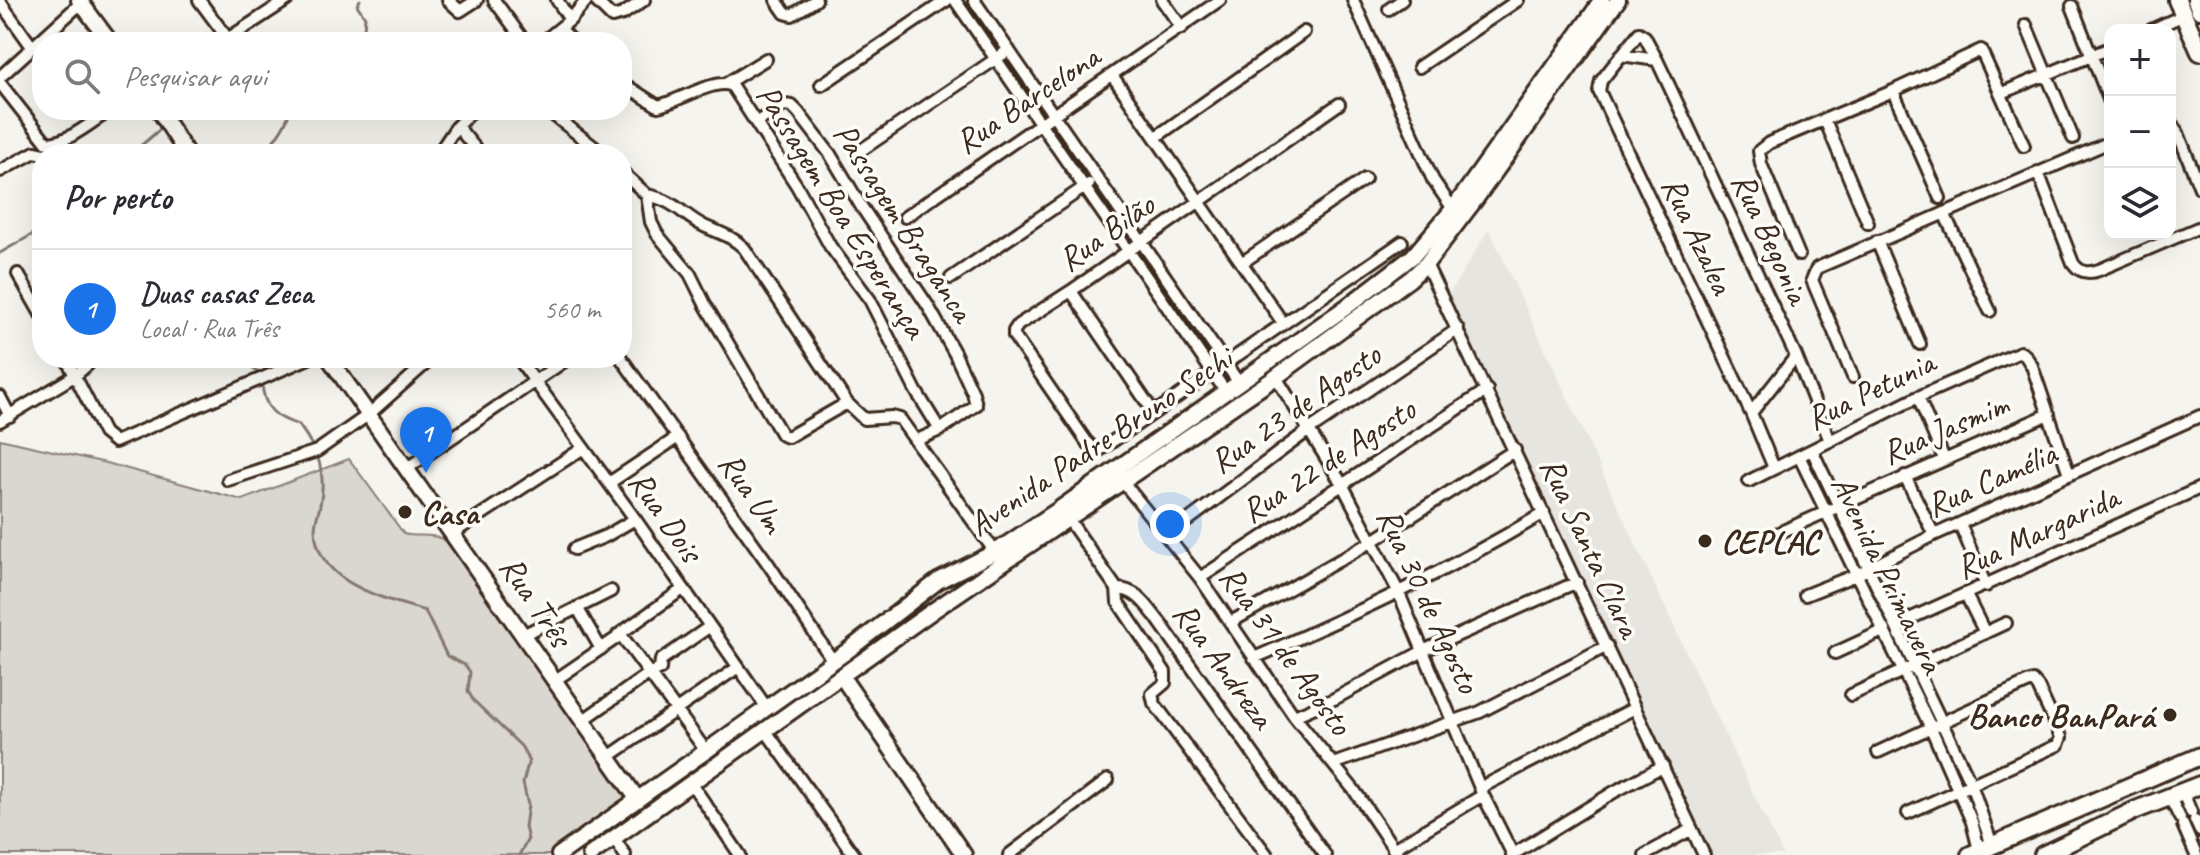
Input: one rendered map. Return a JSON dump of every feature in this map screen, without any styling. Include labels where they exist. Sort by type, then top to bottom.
[{"type":"main road","name":"Avenida Padre Bruno Sechi","points":[[590,855],[934,610],[956,598],[1276,377],[1400,287],[1426,264],[1475,200],[1618,0]]},
{"type":"main road","points":[[82,1],[103,32]]},
{"type":"main road","name":"Avenida Padre Bruno Sechi","points":[[559,855],[833,661],[926,589],[995,552],[1239,383],[1409,259],[1453,209],[1599,1]]},
{"type":"main road","points":[[2192,6],[2200,52]]},
{"type":"main road","points":[[166,120],[181,144]]},
{"type":"main road","name":"Rua Três","points":[[336,368],[638,800]]},
{"type":"main road","points":[[946,576],[944,586],[956,598]]},
{"type":"main road","points":[[926,589],[937,596],[934,610]]},
{"type":"main road","points":[[842,677],[964,855]]},
{"type":"main road","points":[[1980,850],[2200,756]]},
{"type":"main road","points":[[2043,855],[2136,810],[2200,785]]},
{"type":"main road","points":[[2065,813],[2077,837]]},
{"type":"street","points":[[199,0],[221,32]]},
{"type":"street","points":[[236,32],[274,3],[287,0]]},
{"type":"street","points":[[448,0],[460,11],[477,0]]},
{"type":"street","points":[[494,0],[518,32]]},
{"type":"street","points":[[557,0],[570,20]]},
{"type":"street","points":[[555,32],[587,0]]},
{"type":"street","points":[[595,0],[612,17],[623,14],[644,0]]},
{"type":"street","points":[[779,3],[785,13],[792,15],[816,0]]},
{"type":"street","points":[[821,85],[947,0]]},
{"type":"street","points":[[955,0],[1226,392]]},
{"type":"street","points":[[974,0],[1239,383]]},
{"type":"street","points":[[1162,0],[1182,28]]},
{"type":"street","name":"Rua Barcelona","points":[[905,217],[1220,0]]},
{"type":"street","points":[[1353,0],[1433,180],[1453,209]]},
{"type":"street","points":[[1389,9],[1402,0]]},
{"type":"street","points":[[1419,67],[1518,0]]},
{"type":"street","points":[[50,32],[82,1]]},
{"type":"street","points":[[0,2],[32,47]]},
{"type":"street","points":[[2072,6],[2107,96]]},
{"type":"street","points":[[2161,24],[2192,6]]},
{"type":"street","points":[[2026,25],[2073,138]]},
{"type":"street","points":[[560,28],[564,32]]},
{"type":"street","points":[[1156,137],[1304,32]]},
{"type":"street","name":"Rua Azalea","points":[[1637,34],[1601,81],[1599,91],[1774,468]]},
{"type":"street","name":"Rua Begonia","points":[[1637,34],[1645,37],[1657,60],[1796,356],[1830,441]]},
{"type":"street","points":[[32,49],[0,80],[35,132],[47,143],[55,143],[94,120]]},
{"type":"street","points":[[860,151],[1009,50]]},
{"type":"street","points":[[1799,255],[1761,164],[1759,151],[1769,143],[1981,50],[2024,146]]},
{"type":"street","points":[[2002,93],[2104,50]]},
{"type":"street","points":[[1621,55],[1657,60]]},
{"type":"street","points":[[727,83],[766,59]]},
{"type":"street","points":[[1112,75],[1283,323]]},
{"type":"street","name":"Passagem Boa Esperança","points":[[632,90],[658,106],[718,83],[727,83],[757,122],[824,237],[870,300],[916,391],[940,430]]},
{"type":"street","points":[[1893,91],[1940,198]]},
{"type":"street","name":"Rua Bilão","points":[[1154,413],[1105,449],[1096,451],[1014,336],[1018,325],[1339,104]]},
{"type":"street","name":"Passagem Braganca","points":[[757,122],[784,105],[792,106],[830,154],[943,332],[973,393],[974,407],[940,430]]},
{"type":"street","points":[[445,144],[463,120]]},
{"type":"street","points":[[560,120],[590,144]]},
{"type":"street","points":[[1825,120],[1868,223]]},
{"type":"street","points":[[457,126],[472,144]]},
{"type":"street","points":[[2176,130],[2200,188]]},
{"type":"street","points":[[1853,377],[1815,288],[1812,275],[1823,263],[2104,144]]},
{"type":"street","points":[[0,171],[32,154]]},
{"type":"street","points":[[2038,172],[2073,263],[2080,271],[2088,273],[2099,270],[2155,240]]},
{"type":"street","points":[[951,278],[1097,178]]},
{"type":"street","points":[[1243,262],[1365,179]]},
{"type":"street","points":[[632,181],[647,195],[674,203],[703,226],[728,235],[744,248],[847,403],[864,419],[900,419],[995,552]]},
{"type":"street","points":[[647,195],[651,222],[657,234],[690,274],[782,435],[788,437],[801,431],[847,403]]},
{"type":"street","points":[[1944,213],[1990,311]]},
{"type":"street","points":[[2176,234],[2200,227]]},
{"type":"street","points":[[1877,241],[1920,344]]},
{"type":"street","points":[[1071,291],[1154,413],[1402,242]]},
{"type":"street","name":"Rua Santa Clara","points":[[1426,264],[1704,855]]},
{"type":"street","points":[[18,274],[32,298]]},
{"type":"street","name":"Rua 23 de Agosto","points":[[1167,536],[1309,430],[1458,329]]},
{"type":"street","name":"Rua Petunia","points":[[1749,481],[2016,352],[2025,355],[2032,366],[2049,414]]},
{"type":"street","points":[[1751,413],[1796,356]]},
{"type":"street","points":[[72,368],[104,433],[110,439],[121,441],[287,368]]},
{"type":"street","points":[[0,397],[5,419],[84,368]]},
{"type":"street","points":[[228,480],[317,451],[368,415],[421,368]]},
{"type":"street","name":"Rua Dois","points":[[525,368],[767,708]]},
{"type":"street","points":[[406,469],[555,368]]},
{"type":"street","name":"Rua Um","points":[[628,368],[769,565],[833,661]]},
{"type":"street","name":"Rua 30 de Agosto","points":[[1276,377],[1342,484],[1398,591],[1482,791],[1513,855]]},
{"type":"street","name":"Rua 22 de Agosto","points":[[1200,578],[1487,390]]},
{"type":"street","points":[[1918,397],[1944,459]]},
{"type":"street","points":[[2049,414],[2069,474]]},
{"type":"street","name":"Rua Jasmim","points":[[1776,534],[2049,414]]},
{"type":"street","name":"Rua Camélia","points":[[1805,595],[1858,574],[1934,535],[2200,416]]},
{"type":"street","points":[[917,440],[940,430]]},
{"type":"street","points":[[609,483],[678,437]]},
{"type":"street","points":[[453,533],[582,449]]},
{"type":"street","points":[[1231,622],[1373,541],[1515,450]]},
{"type":"street","name":"Avenida Primavera","points":[[1812,450],[1869,569],[1891,628],[1936,726],[1980,850]]},
{"type":"street","name":"Avenida Primavera","points":[[1799,456],[1858,574],[1891,628]]},
{"type":"street","points":[[1905,476],[1934,535]]},
{"type":"street","name":"Rua 31 de Agosto","points":[[1123,482],[1200,578],[1294,716],[1369,811],[1395,852]]},
{"type":"street","name":"Rua Margarida","points":[[1835,653],[2200,488]]},
{"type":"street","points":[[1254,658],[1484,548],[1544,513]]},
{"type":"street","points":[[574,549],[606,536],[635,519]]},
{"type":"street","name":"Rua Andreza","points":[[1069,520],[1117,589],[1127,589],[1145,603],[1325,855]]},
{"type":"street","points":[[1960,524],[1986,586]]},
{"type":"street","points":[[1294,716],[1334,699],[1425,650],[1577,582]]},
{"type":"street","points":[[554,681],[683,589]]},
{"type":"street","points":[[1117,589],[1118,602],[1165,672],[1165,683],[1152,694],[1154,703],[1267,855]]},
{"type":"street","points":[[523,635],[611,591]]},
{"type":"street","points":[[1966,595],[1985,633]]},
{"type":"street","points":[[578,609],[601,649]]},
{"type":"street","points":[[1851,695],[2006,623]]},
{"type":"street","points":[[582,721],[660,669],[661,660],[709,627]]},
{"type":"street","points":[[618,635],[623,637],[706,751]]},
{"type":"street","points":[[1333,764],[1517,695],[1607,646]]},
{"type":"street","points":[[607,758],[737,668]]},
{"type":"street","points":[[1878,752],[2027,683],[2033,681],[2038,687],[2061,737],[2058,745],[1908,813]]},
{"type":"street","points":[[1395,852],[1482,791],[1635,708]]},
{"type":"street","name":"Avenida Primavera","points":[[1936,726],[1971,784],[1980,850]]},
{"type":"street","points":[[766,731],[854,855]]},
{"type":"street","points":[[1513,855],[1614,792],[1663,766]]},
{"type":"street","points":[[1009,855],[1108,780]]},
{"type":"street","points":[[691,783],[740,855]]},
{"type":"street","points":[[2177,796],[2196,823],[2191,835],[2183,825]]},
{"type":"street","points":[[2177,796],[2183,825],[2196,855]]},
{"type":"street","points":[[1645,855],[1692,829]]},
{"type":"street","points":[[614,838],[625,855]]},
{"type":"shaded area","points":[[1489,229],[1783,855],[1709,855],[1449,294]]},
{"type":"shaded area","points":[[0,439],[106,463],[242,500],[349,459],[404,534],[446,541],[632,801],[554,855],[0,855]]},
{"type":"waterway","points":[[360,0],[357,5],[365,17],[364,32]]},
{"type":"waterway","points":[[271,144],[286,120]]},
{"type":"waterway","points":[[143,144],[164,126]]},
{"type":"waterway","points":[[0,253],[32,235]]},
{"type":"waterway","points":[[253,368],[260,375]]},
{"type":"waterway","points":[[262,382],[268,406],[277,415],[299,425],[319,462],[322,493],[315,529],[318,548],[327,563],[339,576],[355,586],[425,611],[447,656],[465,665],[470,672],[468,691],[473,700],[521,746],[529,760],[523,783],[528,805],[525,827],[528,839],[519,855]]},
{"type":"place","name":"Duas casas Zeca","points":[[426,473]]},
{"type":"place","name":"Casa","points":[[405,512]]},
{"type":"place","name":"CEPLAC","points":[[1705,541]]},
{"type":"place","name":"Banco BanPará","points":[[2170,715]]}]
